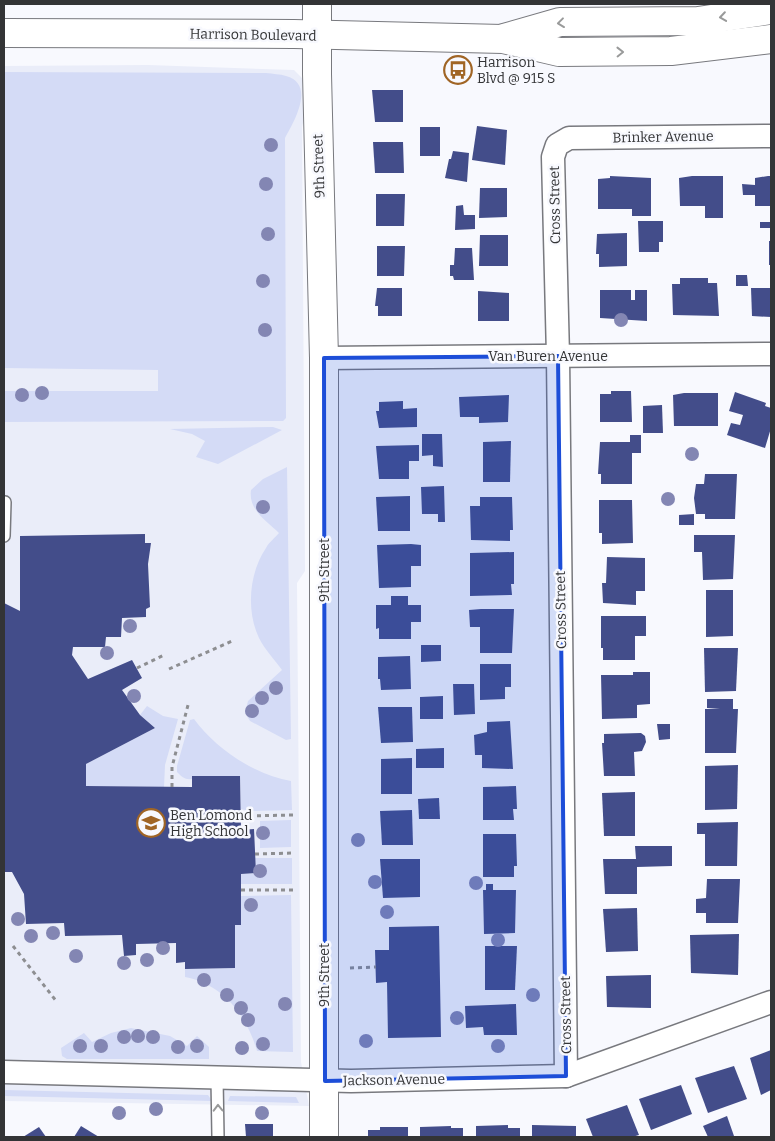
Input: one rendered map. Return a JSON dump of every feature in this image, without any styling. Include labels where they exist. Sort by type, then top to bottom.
[{"type":"street","name":"9th Street","points":[[318,4],[317,74],[324,358],[324,1137]]},
{"type":"street","name":"Harrison Boulevard","points":[[503,39],[560,22],[698,20],[771,10]]},
{"type":"street","name":"Harrison Boulevard","points":[[4,33],[318,35],[503,39],[559,52],[671,51],[771,39]]},
{"type":"street","name":"Brinker Avenue","points":[[557,146],[569,138],[771,136]]},
{"type":"street","name":"Cross Street","points":[[557,146],[553,157],[558,356],[566,1076]]},
{"type":"street","name":"Van Buren Avenue","points":[[324,358],[771,354]]},
{"type":"street","name":"Jackson Avenue","points":[[4,1072],[325,1081],[566,1076],[771,1002]]},
{"type":"lane","points":[[4,536],[5,502]]},
{"type":"lane","points":[[217,1078],[218,1137]]},
{"type":"path","points":[[169,669],[232,641]]},
{"type":"path","points":[[137,668],[164,655]]},
{"type":"path","points":[[172,787],[172,767],[188,705]]},
{"type":"path","points":[[241,816],[295,815]]},
{"type":"path","points":[[255,854],[295,853]]},
{"type":"path","points":[[241,890],[295,890]]},
{"type":"path","points":[[13,946],[58,1002]]},
{"type":"path","points":[[350,968],[376,967]]},
{"type":"highlighted area","points":[[558,356],[566,1076],[325,1081],[324,358]]},
{"type":"shaded area","name":"Ben Lomond High School","points":[[148,65],[294,70],[307,83],[308,103],[302,127],[305,571],[297,583],[301,1062],[309,1106],[4,1101],[4,66]]},
{"type":"shaded area","points":[[4,72],[266,73],[284,75],[295,80],[300,87],[300,104],[285,138],[286,418],[283,421],[4,422],[4,391],[158,391],[158,370],[4,368]]},
{"type":"shaded area","points":[[273,427],[282,430],[218,464],[196,457],[205,441],[192,434],[170,429]]},
{"type":"shaded area","points":[[287,467],[291,739],[286,740],[250,721],[245,713],[248,701],[282,670],[259,638],[252,616],[251,592],[256,569],[267,546],[279,533],[255,509],[252,503],[251,490],[263,479]]},
{"type":"shaded area","points":[[147,706],[163,716],[178,719],[165,765],[164,787],[86,786],[86,764],[155,728],[140,715]]},
{"type":"shaded area","points":[[194,719],[213,741],[237,759],[264,773],[291,781],[292,810],[249,811],[241,809],[240,776],[192,776],[192,779],[185,779],[180,775],[177,772],[177,766],[190,720]]},
{"type":"shaded area","points":[[291,820],[291,847],[260,848],[260,821]]},
{"type":"shaded area","points":[[255,858],[292,858],[292,884],[241,884],[241,874],[256,873]]},
{"type":"shaded area","points":[[291,895],[293,1052],[257,1051],[247,1026],[232,1004],[211,987],[185,977],[185,969],[235,968],[235,925],[241,925],[241,896]]},
{"type":"shaded area","points":[[131,1028],[170,1036],[187,1046],[197,1036],[209,1047],[209,1059],[67,1059],[62,1056],[61,1048],[84,1033],[92,1042],[111,1033]]},
{"type":"shaded area","points":[[4,1090],[208,1095],[212,1101],[4,1096]]},
{"type":"shaded area","points":[[230,1096],[296,1097],[299,1103],[228,1101]]},
{"type":"building","points":[[372,90],[403,90],[403,122],[375,122]]},
{"type":"building","points":[[477,126],[507,130],[505,165],[472,160]]},
{"type":"building","points":[[420,127],[440,127],[440,156],[420,156]]},
{"type":"building","points":[[373,142],[403,142],[404,173],[375,173]]},
{"type":"building","points":[[453,151],[469,153],[467,182],[445,178],[449,159],[451,159]]},
{"type":"building","points":[[610,176],[651,178],[651,216],[632,216],[632,209],[598,209],[598,179],[610,178]]},
{"type":"building","points":[[723,176],[723,218],[705,218],[705,206],[680,206],[679,178]]},
{"type":"building","points":[[771,176],[771,206],[755,206],[755,195],[743,195],[742,184],[755,185],[755,178]]},
{"type":"building","points":[[480,188],[507,188],[507,217],[479,218]]},
{"type":"building","points":[[376,194],[405,194],[404,226],[376,226]]},
{"type":"building","points":[[463,205],[464,215],[475,215],[475,229],[455,230],[456,206]]},
{"type":"building","points":[[638,221],[663,221],[663,242],[659,242],[659,252],[639,252]]},
{"type":"building","points":[[760,222],[771,222],[771,228],[760,228]]},
{"type":"building","points":[[627,233],[627,266],[599,267],[599,254],[596,254],[597,234]]},
{"type":"building","points":[[480,235],[508,235],[508,266],[479,266]]},
{"type":"building","points":[[769,241],[771,241],[771,265],[769,265]]},
{"type":"building","points":[[377,246],[405,246],[404,276],[377,276]]},
{"type":"building","points":[[455,248],[472,248],[474,280],[454,280],[453,276],[450,276],[450,265],[454,265]]},
{"type":"building","points":[[736,275],[747,275],[748,286],[736,286]]},
{"type":"building","points":[[680,278],[708,278],[708,283],[717,283],[719,316],[673,315],[672,284],[680,284]]},
{"type":"building","points":[[377,288],[402,288],[402,316],[378,316],[378,306],[375,306]]},
{"type":"building","points":[[751,288],[771,288],[771,317],[752,316]]},
{"type":"building","points":[[600,290],[631,290],[631,300],[635,300],[635,290],[647,290],[647,321],[600,318]]},
{"type":"building","points":[[478,291],[509,293],[509,321],[478,321]]},
{"type":"building","points":[[611,391],[631,391],[632,422],[600,422],[600,394],[611,394]]},
{"type":"building","points":[[735,392],[766,403],[765,406],[771,408],[771,428],[765,448],[727,435],[731,423],[740,425],[743,415],[729,411]]},
{"type":"building","points":[[684,393],[718,393],[718,426],[674,426],[673,395]]},
{"type":"building","points":[[509,395],[508,422],[479,423],[479,417],[460,417],[459,397]]},
{"type":"building","points":[[403,401],[403,409],[417,408],[417,427],[379,428],[376,411],[379,411],[379,402]]},
{"type":"building","points":[[662,405],[663,433],[643,433],[643,406]]},
{"type":"building","points":[[422,434],[442,434],[443,467],[433,466],[433,455],[422,456]]},
{"type":"building","points":[[630,435],[641,435],[641,453],[632,453],[632,484],[601,484],[601,474],[598,474],[600,442],[630,442]]},
{"type":"building","points":[[511,441],[510,482],[483,482],[483,442]]},
{"type":"building","points":[[419,445],[419,461],[409,461],[409,479],[379,479],[376,446]]},
{"type":"building","points":[[705,474],[737,474],[735,519],[705,519],[705,514],[696,514],[694,498],[696,484],[704,484]]},
{"type":"building","points":[[444,486],[445,522],[438,522],[438,514],[422,514],[421,487]]},
{"type":"building","points":[[410,496],[410,531],[378,531],[376,497]]},
{"type":"building","points":[[480,497],[512,497],[513,530],[510,530],[510,541],[471,540],[470,506],[480,506]]},
{"type":"building","points":[[599,500],[632,500],[633,543],[602,544],[602,533],[599,533]]},
{"type":"building","points":[[694,514],[694,525],[679,525],[679,515]]},
{"type":"building","points":[[145,534],[145,543],[151,543],[148,564],[150,607],[146,609],[146,617],[122,618],[121,637],[106,637],[105,647],[73,647],[72,655],[88,679],[132,660],[142,678],[122,690],[140,715],[155,728],[86,764],[86,786],[192,787],[192,776],[240,776],[241,830],[254,829],[256,873],[241,874],[241,925],[235,925],[235,968],[185,969],[185,962],[176,963],[176,943],[136,944],[136,955],[124,956],[122,935],[65,936],[64,923],[26,924],[24,894],[12,872],[4,872],[4,603],[20,611],[20,536]]},
{"type":"building","points":[[694,535],[735,535],[733,579],[703,580],[702,552],[694,552]]},
{"type":"building","points":[[377,545],[421,545],[421,566],[411,566],[411,587],[379,588]]},
{"type":"building","points":[[514,552],[514,584],[511,584],[512,595],[470,596],[470,553]]},
{"type":"building","points":[[607,557],[645,558],[645,591],[636,591],[636,605],[603,603],[602,583],[606,583]]},
{"type":"building","points":[[706,590],[733,590],[733,636],[706,637]]},
{"type":"building","points":[[391,596],[408,596],[408,605],[421,605],[421,622],[411,622],[411,639],[379,639],[379,628],[376,629],[376,605],[391,605]]},
{"type":"building","points":[[514,609],[512,653],[480,653],[480,627],[470,627],[469,610]]},
{"type":"building","points":[[601,616],[646,616],[646,636],[635,636],[635,660],[603,660]]},
{"type":"building","points":[[421,645],[441,645],[441,661],[421,662]]},
{"type":"building","points":[[704,648],[738,648],[736,691],[705,692]]},
{"type":"building","points":[[410,656],[411,689],[381,690],[380,679],[378,679],[378,657]]},
{"type":"building","points":[[480,664],[511,664],[511,687],[505,687],[505,699],[480,700]]},
{"type":"building","points":[[633,672],[650,672],[650,704],[637,705],[637,718],[602,719],[601,675],[633,675]]},
{"type":"building","points":[[453,684],[474,684],[475,714],[454,715]]},
{"type":"building","points":[[443,696],[443,719],[420,719],[420,697]]},
{"type":"building","points":[[707,699],[733,699],[733,709],[738,709],[736,753],[705,753],[705,709],[720,709],[707,708]]},
{"type":"building","points":[[378,707],[412,707],[413,742],[381,743]]},
{"type":"building","points":[[510,721],[513,769],[482,768],[482,755],[475,755],[474,735],[487,732],[487,722]]},
{"type":"building","points":[[657,724],[670,724],[670,739],[659,740]]},
{"type":"building","points":[[641,733],[645,736],[646,742],[642,751],[634,752],[635,776],[604,776],[602,743],[604,743],[604,734]]},
{"type":"building","points":[[444,748],[444,768],[416,768],[416,749]]},
{"type":"building","points":[[412,758],[412,794],[381,794],[381,759]]},
{"type":"building","points":[[738,765],[737,809],[705,810],[705,766]]},
{"type":"building","points":[[516,786],[517,809],[513,809],[514,820],[483,820],[483,787]]},
{"type":"building","points":[[635,792],[635,836],[604,836],[602,793]]},
{"type":"building","points":[[439,798],[440,819],[419,819],[418,799]]},
{"type":"building","points":[[412,810],[413,845],[382,845],[380,811]]},
{"type":"building","points":[[738,822],[737,866],[705,866],[705,834],[697,834],[697,823]]},
{"type":"building","points":[[483,834],[516,834],[517,866],[514,866],[514,877],[483,877]]},
{"type":"building","points":[[635,846],[672,846],[672,866],[637,867],[637,894],[605,894],[603,859],[636,859]]},
{"type":"building","points":[[380,859],[420,859],[420,897],[383,898]]},
{"type":"building","points":[[707,879],[740,879],[738,923],[706,923],[706,913],[696,913],[696,899],[706,898]]},
{"type":"building","points":[[486,884],[493,884],[493,890],[516,890],[515,933],[484,934],[483,890],[486,890]]},
{"type":"building","points":[[637,908],[638,951],[606,952],[603,909]]},
{"type":"building","points":[[439,926],[441,1037],[388,1038],[387,982],[376,983],[375,950],[389,950],[389,927]]},
{"type":"building","points":[[739,934],[738,975],[691,973],[690,935]]},
{"type":"building","points":[[485,946],[517,946],[515,990],[485,990]]},
{"type":"building","points":[[651,975],[651,1008],[607,1007],[606,976]]},
{"type":"building","points":[[516,1004],[517,1035],[484,1035],[483,1027],[466,1028],[465,1006]]},
{"type":"building","points":[[771,1050],[771,1090],[761,1095],[750,1058]]},
{"type":"building","points":[[734,1066],[747,1099],[708,1113],[695,1078]]},
{"type":"building","points":[[681,1085],[692,1114],[651,1130],[639,1099]]},
{"type":"building","points":[[627,1105],[639,1135],[632,1137],[593,1137],[586,1119]]},
{"type":"building","points":[[727,1116],[734,1136],[708,1137],[703,1126]]},
{"type":"building","points":[[245,1124],[273,1124],[273,1137],[246,1137]]},
{"type":"building","points":[[508,1125],[508,1128],[520,1128],[520,1137],[476,1137],[476,1126]]},
{"type":"building","points":[[532,1125],[576,1126],[576,1137],[532,1137]]},
{"type":"building","points":[[81,1126],[99,1137],[74,1137]]},
{"type":"building","points":[[451,1126],[451,1128],[463,1128],[463,1137],[420,1137],[420,1127]]},
{"type":"building","points":[[39,1127],[46,1137],[23,1137]]},
{"type":"building","points":[[380,1127],[408,1127],[408,1137],[368,1137],[368,1130],[380,1130]]},
{"type":"place","name":"Harrison Blvd @ 915 S","points":[[458,70]]},
{"type":"place","name":"Ben Lomond High School","points":[[151,823]]}]
